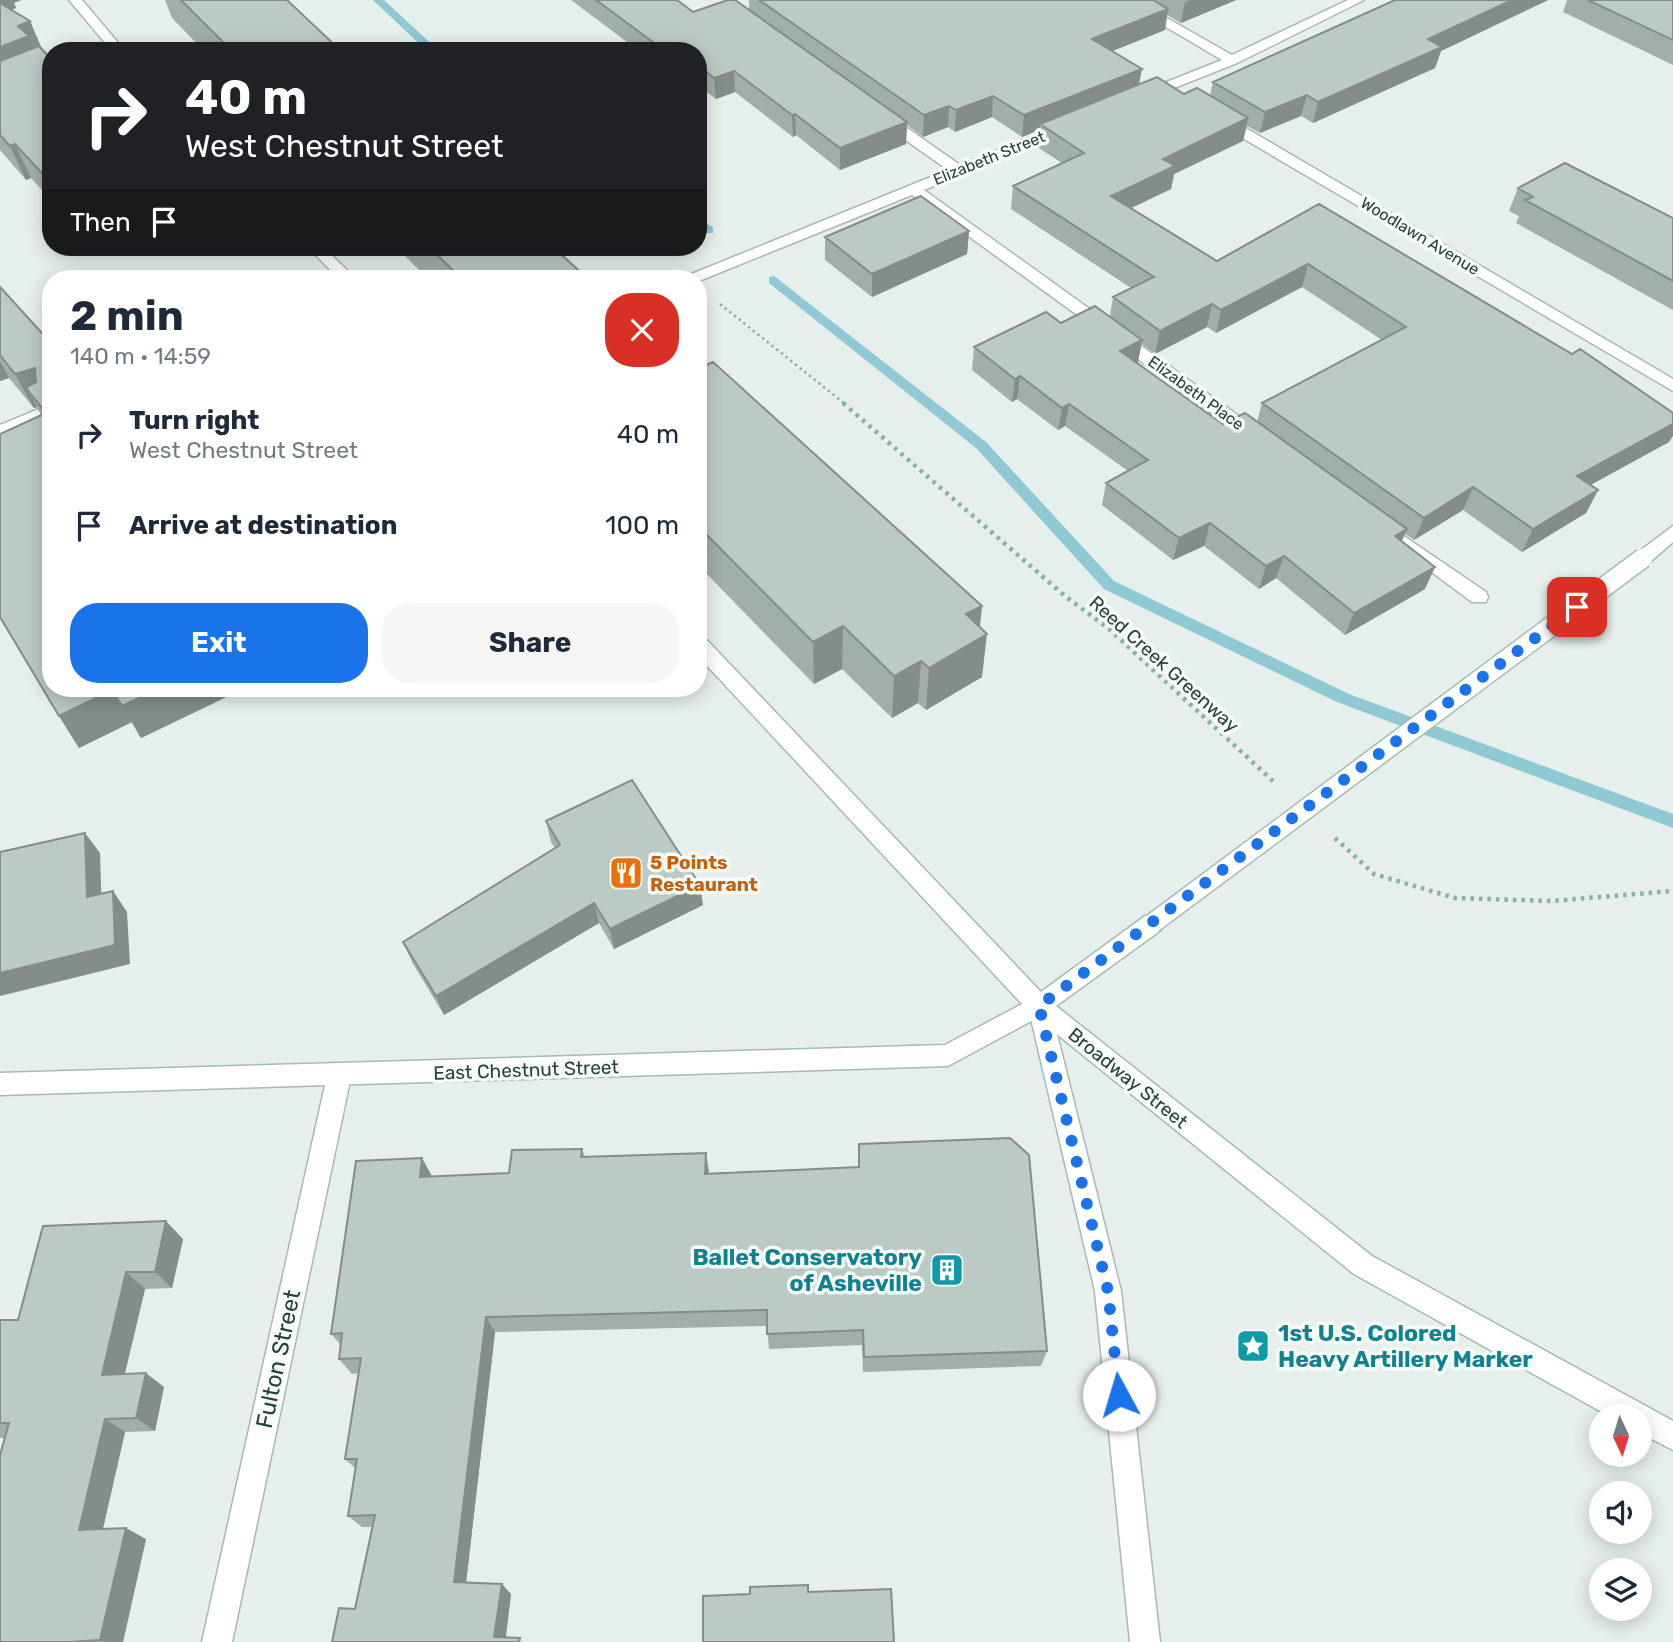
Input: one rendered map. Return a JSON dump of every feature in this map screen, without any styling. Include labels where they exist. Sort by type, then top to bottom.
[{"type":"street","points":[[75,0],[107,42]]},
{"type":"street","points":[[1126,0],[1231,60]]},
{"type":"street","points":[[1130,102],[1231,60],[1358,0]]},
{"type":"street","points":[[1166,87],[1190,101]]},
{"type":"street","points":[[871,109],[958,171]]},
{"type":"street","name":"Woodlawn Avenue","points":[[1213,115],[1673,386]]},
{"type":"street","name":"Elizabeth Street","points":[[707,273],[1081,121]]},
{"type":"street","name":"Elizabeth Place","points":[[913,189],[1264,442]]},
{"type":"street","points":[[323,256],[336,270]]},
{"type":"street","points":[[0,432],[42,413]]},
{"type":"street","points":[[1377,524],[1479,597]]},
{"type":"street","name":"East Chestnut Street","points":[[0,1084],[339,1076],[948,1055],[1039,1006],[1673,533]]},
{"type":"street","name":"Broadway Street","points":[[707,653],[1039,1006],[1363,1265],[1614,1404]]},
{"type":"street","points":[[1039,1006],[1108,1291],[1144,1642]]},
{"type":"street","name":"Fulton Street","points":[[217,1642],[339,1076]]},
{"type":"street","name":"Broadway Street","points":[[1652,1425],[1673,1436]]},
{"type":"path","name":"Reed Creek Greenway","points":[[716,301],[842,402],[1065,596],[1109,629],[1283,791]]},
{"type":"path","points":[[1334,837],[1374,874],[1455,898],[1551,901],[1673,891]]},
{"type":"building","points":[[181,0],[287,0],[331,42],[223,42]]},
{"type":"building","points":[[596,0],[677,0],[693,12],[735,0],[907,122],[840,148],[734,71],[714,78],[707,72],[707,42],[653,42]]},
{"type":"building","points":[[759,0],[1153,0],[1168,9],[1092,39],[1142,69],[1024,115],[993,96],[956,110],[949,106],[924,115]]},
{"type":"building","points":[[1395,0],[1512,0],[1428,39],[1442,47],[1318,102],[1307,95],[1265,112],[1213,82]]},
{"type":"building","points":[[1588,0],[1673,0],[1673,40]]},
{"type":"building","points":[[0,3],[30,21],[18,26],[29,36],[0,47]]},
{"type":"building","points":[[39,46],[42,49],[42,173],[15,144],[10,146],[0,135],[0,61]]},
{"type":"building","points":[[1157,77],[1184,94],[1197,88],[1248,118],[1163,159],[1175,166],[1111,196],[1217,261],[1319,204],[1572,354],[1580,349],[1673,413],[1673,424],[1577,476],[1598,490],[1533,529],[1473,487],[1424,518],[1262,403],[1406,327],[1308,264],[1221,310],[1212,304],[1160,331],[1113,297],[1154,277],[1013,186],[1084,153],[1040,124]]},
{"type":"building","points":[[1565,163],[1673,218],[1673,281],[1525,200],[1533,197],[1518,188]]},
{"type":"building","points":[[921,196],[969,231],[872,274],[825,237]]},
{"type":"building","points":[[438,256],[563,256],[578,270],[453,270]]},
{"type":"building","points":[[0,287],[42,333],[42,408],[26,388],[36,382],[35,368],[15,374],[0,355]]},
{"type":"building","points":[[1095,306],[1142,340],[1120,351],[1223,424],[1245,413],[1407,529],[1395,536],[1435,567],[1354,613],[1284,556],[1266,566],[1210,523],[1179,538],[1106,483],[1148,460],[1069,404],[1062,408],[1020,376],[1015,379],[974,347],[1046,312],[1061,323]]},
{"type":"building","points":[[713,362],[982,606],[966,614],[987,634],[929,668],[921,661],[894,676],[843,626],[813,642],[707,535],[707,365]]},
{"type":"building","points":[[42,415],[42,687],[0,617],[0,434]]},
{"type":"building","points":[[48,697],[98,697],[59,716]]},
{"type":"building","points":[[116,697],[142,697],[122,706]]},
{"type":"building","points":[[632,780],[700,885],[610,929],[594,903],[436,996],[403,942],[560,845],[546,821]]},
{"type":"building","points":[[85,833],[87,897],[113,891],[115,945],[0,973],[0,852]]},
{"type":"building","points":[[1010,1138],[1029,1155],[1047,1351],[864,1357],[863,1330],[767,1334],[767,1310],[486,1317],[454,1582],[502,1584],[494,1637],[520,1638],[519,1642],[332,1642],[339,1608],[355,1609],[375,1515],[348,1516],[357,1459],[345,1459],[361,1358],[339,1359],[342,1333],[331,1334],[356,1161],[422,1158],[420,1177],[509,1173],[512,1150],[582,1149],[581,1157],[706,1153],[705,1174],[859,1167],[859,1144]]},
{"type":"building","points":[[166,1221],[155,1272],[126,1272],[102,1375],[146,1373],[136,1418],[105,1419],[79,1530],[126,1528],[100,1640],[0,1642],[0,1455],[9,1423],[0,1423],[0,1320],[18,1320],[43,1226]]},
{"type":"building","points":[[808,1585],[808,1592],[891,1589],[894,1642],[703,1642],[703,1596],[750,1594],[750,1587]]},
{"type":"waterway","points":[[378,0],[424,42]]},
{"type":"waterway","points":[[774,280],[981,445],[1109,585],[1343,698],[1673,821]]},
{"type":"place","name":"5 Points Restaurant","points":[[626,873]]},
{"type":"place","name":"Ballet Conservatory of Asheville","points":[[947,1270]]},
{"type":"place","name":"1st U.S. Colored Heavy Artillery Marker","points":[[1253,1346]]},
{"type":"route","points":[[1119,1395],[1108,1291],[1039,1006],[1577,607]]}]
